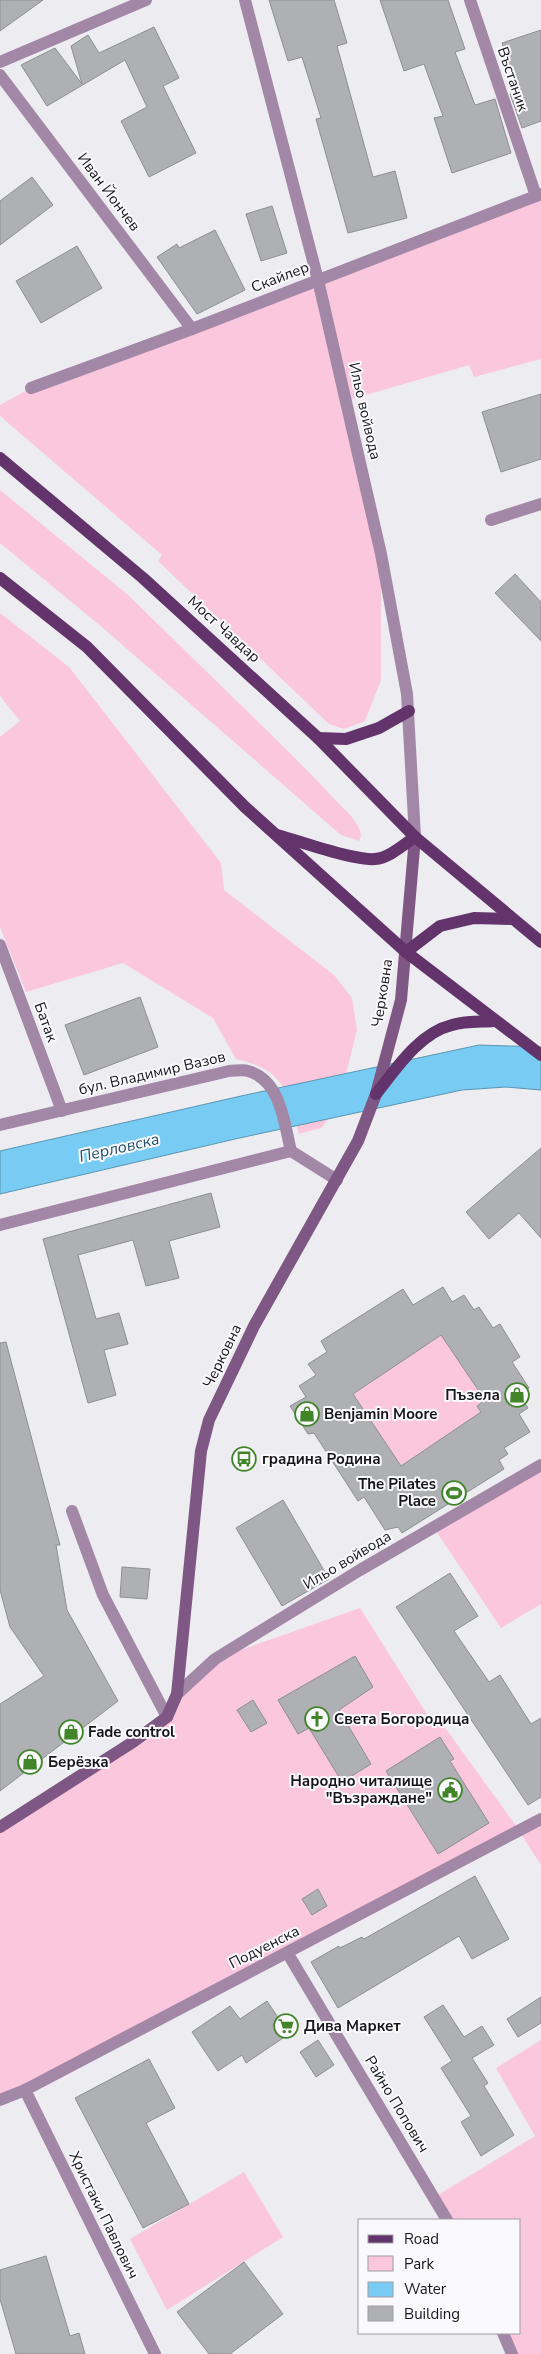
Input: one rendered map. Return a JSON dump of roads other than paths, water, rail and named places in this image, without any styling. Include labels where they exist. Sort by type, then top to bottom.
[{"type":"main road","name":"Мост Чавдар","points":[[0,458],[143,578],[318,738],[415,837]]},
{"type":"main road","points":[[0,578],[87,647],[206,768],[275,834],[406,952],[541,1055]]},
{"type":"main road","points":[[318,738],[346,739],[379,728],[409,710]]},
{"type":"main road","points":[[275,834],[355,856],[375,859],[390,854],[415,837],[541,942]]},
{"type":"main road","points":[[406,952],[440,926],[474,918],[512,919]]},
{"type":"main road","points":[[376,1094],[410,1051],[425,1039],[449,1025],[494,1021]]},
{"type":"street","points":[[0,62],[146,0]]},
{"type":"street","name":"Ильо войвода","points":[[245,0],[318,280],[381,554],[409,710],[415,837]]},
{"type":"street","name":"Въстаник","points":[[470,0],[538,195]]},
{"type":"street","name":"Иван Йончев","points":[[0,75],[192,329]]},
{"type":"street","name":"Скайлер","points":[[31,388],[192,329],[538,195]]},
{"type":"street","points":[[490,520],[541,504]]},
{"type":"street","name":"Черковна","points":[[167,1717],[177,1694],[201,1451],[209,1420],[254,1326],[358,1141],[376,1094],[401,1000],[415,837]]},
{"type":"street","name":"Батак","points":[[0,945],[62,1111]]},
{"type":"street","name":"бул. Владимир Вазов","points":[[0,1125],[229,1071],[248,1070],[265,1079],[276,1096],[291,1151]]},
{"type":"street","points":[[0,1226],[291,1151],[337,1180]]},
{"type":"street","name":"Ильо войвода","points":[[177,1694],[215,1659],[360,1570],[541,1465]]},
{"type":"street","points":[[0,1828],[167,1717],[103,1595],[72,1511]]},
{"type":"street","name":"Подуенска","points":[[0,2100],[25,2090],[288,1954],[541,1819]]},
{"type":"street","name":"Райно Попович","points":[[288,1954],[446,2219]]},
{"type":"street","name":"Христаки Павлович","points":[[25,2090],[155,2354]]},
{"type":"street","points":[[502,2334],[512,2354]]},
{"type":"water","name":"Перловска","points":[[479,1045],[541,1047],[541,1090],[506,1087],[462,1090],[235,1139],[0,1194],[0,1151],[241,1096]]},
{"type":"place","name":"Пъзела","points":[[517,1395]]},
{"type":"place","name":"Benjamin Moore","points":[[307,1414]]},
{"type":"place","name":"градина Родина","points":[[244,1459]]},
{"type":"place","name":"The Pilates Place","points":[[454,1493]]},
{"type":"place","name":"Света Богородица","points":[[317,1719]]},
{"type":"place","name":"Fade control","points":[[71,1732]]},
{"type":"place","name":"Берёзка","points":[[30,1762]]},
{"type":"place","name":"Народно читалище \"Възраждане\"","points":[[450,1790]]},
{"type":"place","name":"Дива Маркет","points":[[286,2026]]}]
